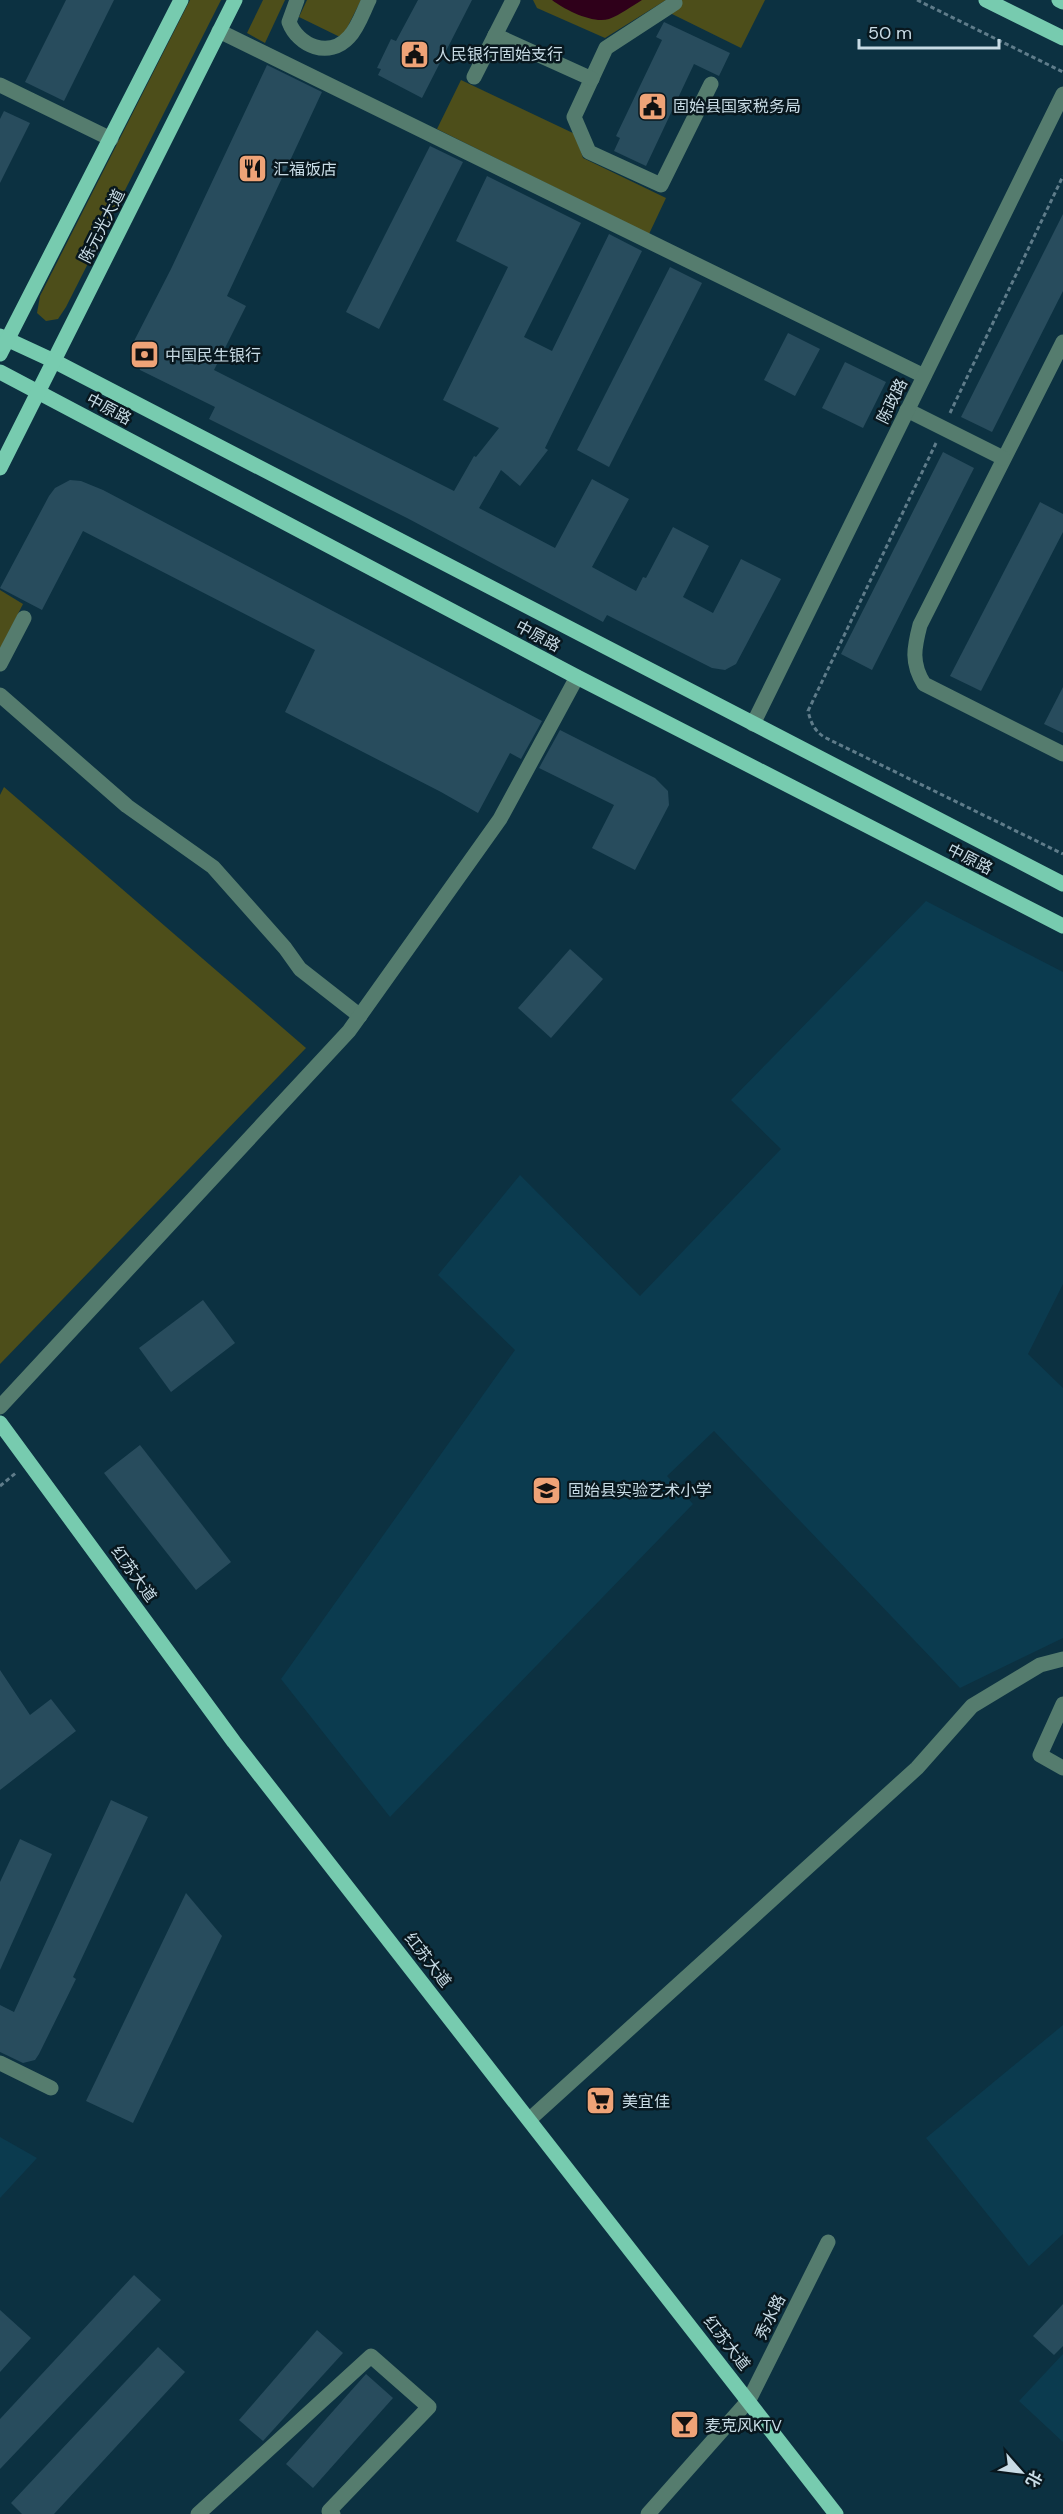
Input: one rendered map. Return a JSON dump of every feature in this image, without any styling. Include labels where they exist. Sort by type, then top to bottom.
[{"type":"main road","name":"陈元光大道","points":[[0,354],[3,338],[111,139],[181,0]]},
{"type":"main road","name":"陈元光大道","points":[[0,468],[235,0]]},
{"type":"main road","points":[[986,0],[1063,38]]},
{"type":"main road","points":[[1059,0],[1063,2]]},
{"type":"main road","name":"中原路","points":[[3,338],[54,361],[1063,884]]},
{"type":"main road","name":"中原路","points":[[0,372],[577,677],[1063,926]]},
{"type":"main road","name":"红苏大道","points":[[0,1423],[234,1742],[836,2514]]},
{"type":"street","points":[[297,0],[289,22],[292,30],[308,45],[320,48],[343,43],[351,36],[369,0]]},
{"type":"street","points":[[474,77],[513,0]]},
{"type":"street","points":[[675,3],[606,48],[574,117],[589,152],[661,185],[711,84]]},
{"type":"street","points":[[219,31],[924,376]]},
{"type":"street","points":[[495,35],[592,79]]},
{"type":"street","points":[[0,86],[111,139]]},
{"type":"street","name":"陈政路","points":[[753,724],[1063,94]]},
{"type":"street","points":[[1063,342],[920,625],[913,649],[915,669],[924,684],[1063,754]]},
{"type":"street","points":[[907,410],[1003,458]]},
{"type":"street","points":[[0,664],[24,618]]},
{"type":"street","points":[[0,1407],[349,1031],[500,819],[577,677]]},
{"type":"street","points":[[0,695],[127,806],[213,867],[285,948],[300,969],[360,1016]]},
{"type":"street","points":[[530,2119],[917,1768],[972,1706],[1040,1665],[1063,1659]]},
{"type":"street","points":[[1063,1704],[1040,1755],[1063,1768]]},
{"type":"street","points":[[0,2063],[51,2088]]},
{"type":"street","name":"秀水路","points":[[648,2514],[749,2400],[828,2242]]},
{"type":"street","points":[[198,2514],[371,2356],[429,2407],[329,2511],[333,2514]]},
{"type":"path","points":[[917,0],[1063,72]]},
{"type":"shaded area","points":[[190,0],[221,0],[66,307],[58,319],[46,321],[37,313],[40,296]]},
{"type":"shaded area","points":[[263,0],[285,0],[265,43],[247,33]]},
{"type":"shaded area","points":[[307,0],[361,0],[342,38],[299,17]]},
{"type":"shaded area","points":[[533,0],[666,0],[605,38],[537,8]]},
{"type":"shaded area","points":[[552,0],[642,0],[609,19],[595,20],[579,15]]},
{"type":"shaded area","points":[[677,0],[765,0],[741,48],[670,13]]},
{"type":"shaded area","points":[[461,80],[575,134],[583,158],[666,198],[649,234],[437,129]]},
{"type":"shaded area","points":[[0,590],[23,604],[0,649]]},
{"type":"shaded area","points":[[4,787],[306,1048],[0,1364],[0,795]]},
{"type":"shaded area","points":[[926,901],[1063,972],[1063,1284],[1028,1354],[1063,1388],[1063,1638],[960,1688],[714,1431],[667,1476],[693,1504],[390,1817],[281,1679],[515,1350],[438,1275],[520,1175],[640,1296],[781,1149],[731,1100]]},
{"type":"shaded area","points":[[1063,2025],[1063,2234],[1029,2266],[926,2138]]},
{"type":"shaded area","points":[[0,2137],[37,2158],[0,2198]]},
{"type":"shaded area","points":[[1063,2354],[1063,2442],[1019,2401]]},
{"type":"building","points":[[66,0],[114,0],[64,101],[25,82]]},
{"type":"building","name":"人民银行固始支行","points":[[418,0],[472,0],[422,98],[378,75],[381,69],[377,68],[391,39],[396,41]]},
{"type":"building","name":"固始县国家税务局","points":[[664,22],[730,53],[719,76],[694,64],[646,166],[614,151],[620,138],[616,136],[662,40],[656,37]]},
{"type":"building","points":[[267,65],[322,92],[227,296],[246,306],[214,370],[454,491],[474,456],[476,457],[499,428],[443,400],[508,267],[456,241],[487,176],[581,223],[524,337],[552,351],[609,234],[642,251],[545,448],[548,450],[520,486],[501,470],[479,508],[555,548],[592,479],[629,499],[592,567],[636,591],[643,577],[646,578],[673,527],[709,546],[683,597],[713,613],[741,559],[781,579],[736,664],[725,670],[712,668],[607,615],[603,622],[407,518],[209,419],[215,407],[140,370],[132,345],[171,269]]},
{"type":"building","points":[[4,111],[30,123],[0,183],[0,119]]},
{"type":"building","points":[[430,146],[463,162],[379,329],[346,312]]},
{"type":"building","points":[[1063,214],[1063,291],[992,432],[961,417]]},
{"type":"building","points":[[670,267],[702,283],[609,467],[577,450]]},
{"type":"building","points":[[788,333],[820,349],[795,396],[764,380]]},
{"type":"building","points":[[845,362],[886,382],[863,428],[822,408]]},
{"type":"building","points":[[943,452],[974,468],[872,670],[841,654]]},
{"type":"building","points":[[70,480],[81,481],[103,490],[542,721],[521,759],[510,753],[478,813],[285,712],[315,650],[83,531],[42,610],[0,588],[49,496],[55,488]]},
{"type":"building","points":[[1040,502],[1063,514],[1063,532],[981,691],[950,676]]},
{"type":"building","points":[[1063,687],[1063,733],[1044,724]]},
{"type":"building","points":[[560,730],[655,778],[668,791],[669,805],[635,870],[592,848],[614,805],[539,768]]},
{"type":"building","points":[[570,949],[603,979],[551,1038],[518,1008]]},
{"type":"building","points":[[203,1300],[235,1343],[171,1392],[139,1348]]},
{"type":"building","points":[[140,1445],[231,1562],[196,1590],[104,1473]]},
{"type":"building","points":[[0,1670],[30,1715],[51,1699],[76,1731],[0,1790]]},
{"type":"building","points":[[111,1800],[148,1817],[73,1977],[76,1979],[39,2054],[35,2060],[23,2063],[0,2052],[0,2005],[14,2012]]},
{"type":"building","points":[[20,1839],[52,1854],[0,1970],[0,1882]]},
{"type":"building","points":[[186,1893],[222,1936],[133,2123],[86,2101]]},
{"type":"building","points":[[134,2275],[161,2300],[0,2469],[0,2419]]},
{"type":"building","points":[[1063,2304],[1063,2346],[1054,2355],[1033,2336]]},
{"type":"building","points":[[0,2310],[31,2338],[0,2372]]},
{"type":"building","points":[[317,2330],[343,2353],[263,2441],[239,2420]]},
{"type":"building","points":[[158,2347],[185,2372],[54,2514],[22,2514],[11,2503]]},
{"type":"building","points":[[366,2374],[393,2398],[313,2488],[286,2464]]},
{"type":"place","name":"人民银行固始支行","points":[[414,54]]},
{"type":"place","name":"固始县国家税务局","points":[[652,106]]},
{"type":"place","name":"汇福饭店","points":[[252,169]]},
{"type":"place","name":"中国民生银行","points":[[144,355]]},
{"type":"place","name":"固始县实验艺术小学","points":[[547,1490]]},
{"type":"place","name":"美宜佳","points":[[601,2101]]},
{"type":"place","name":"麦克风KTV","points":[[684,2425]]}]
